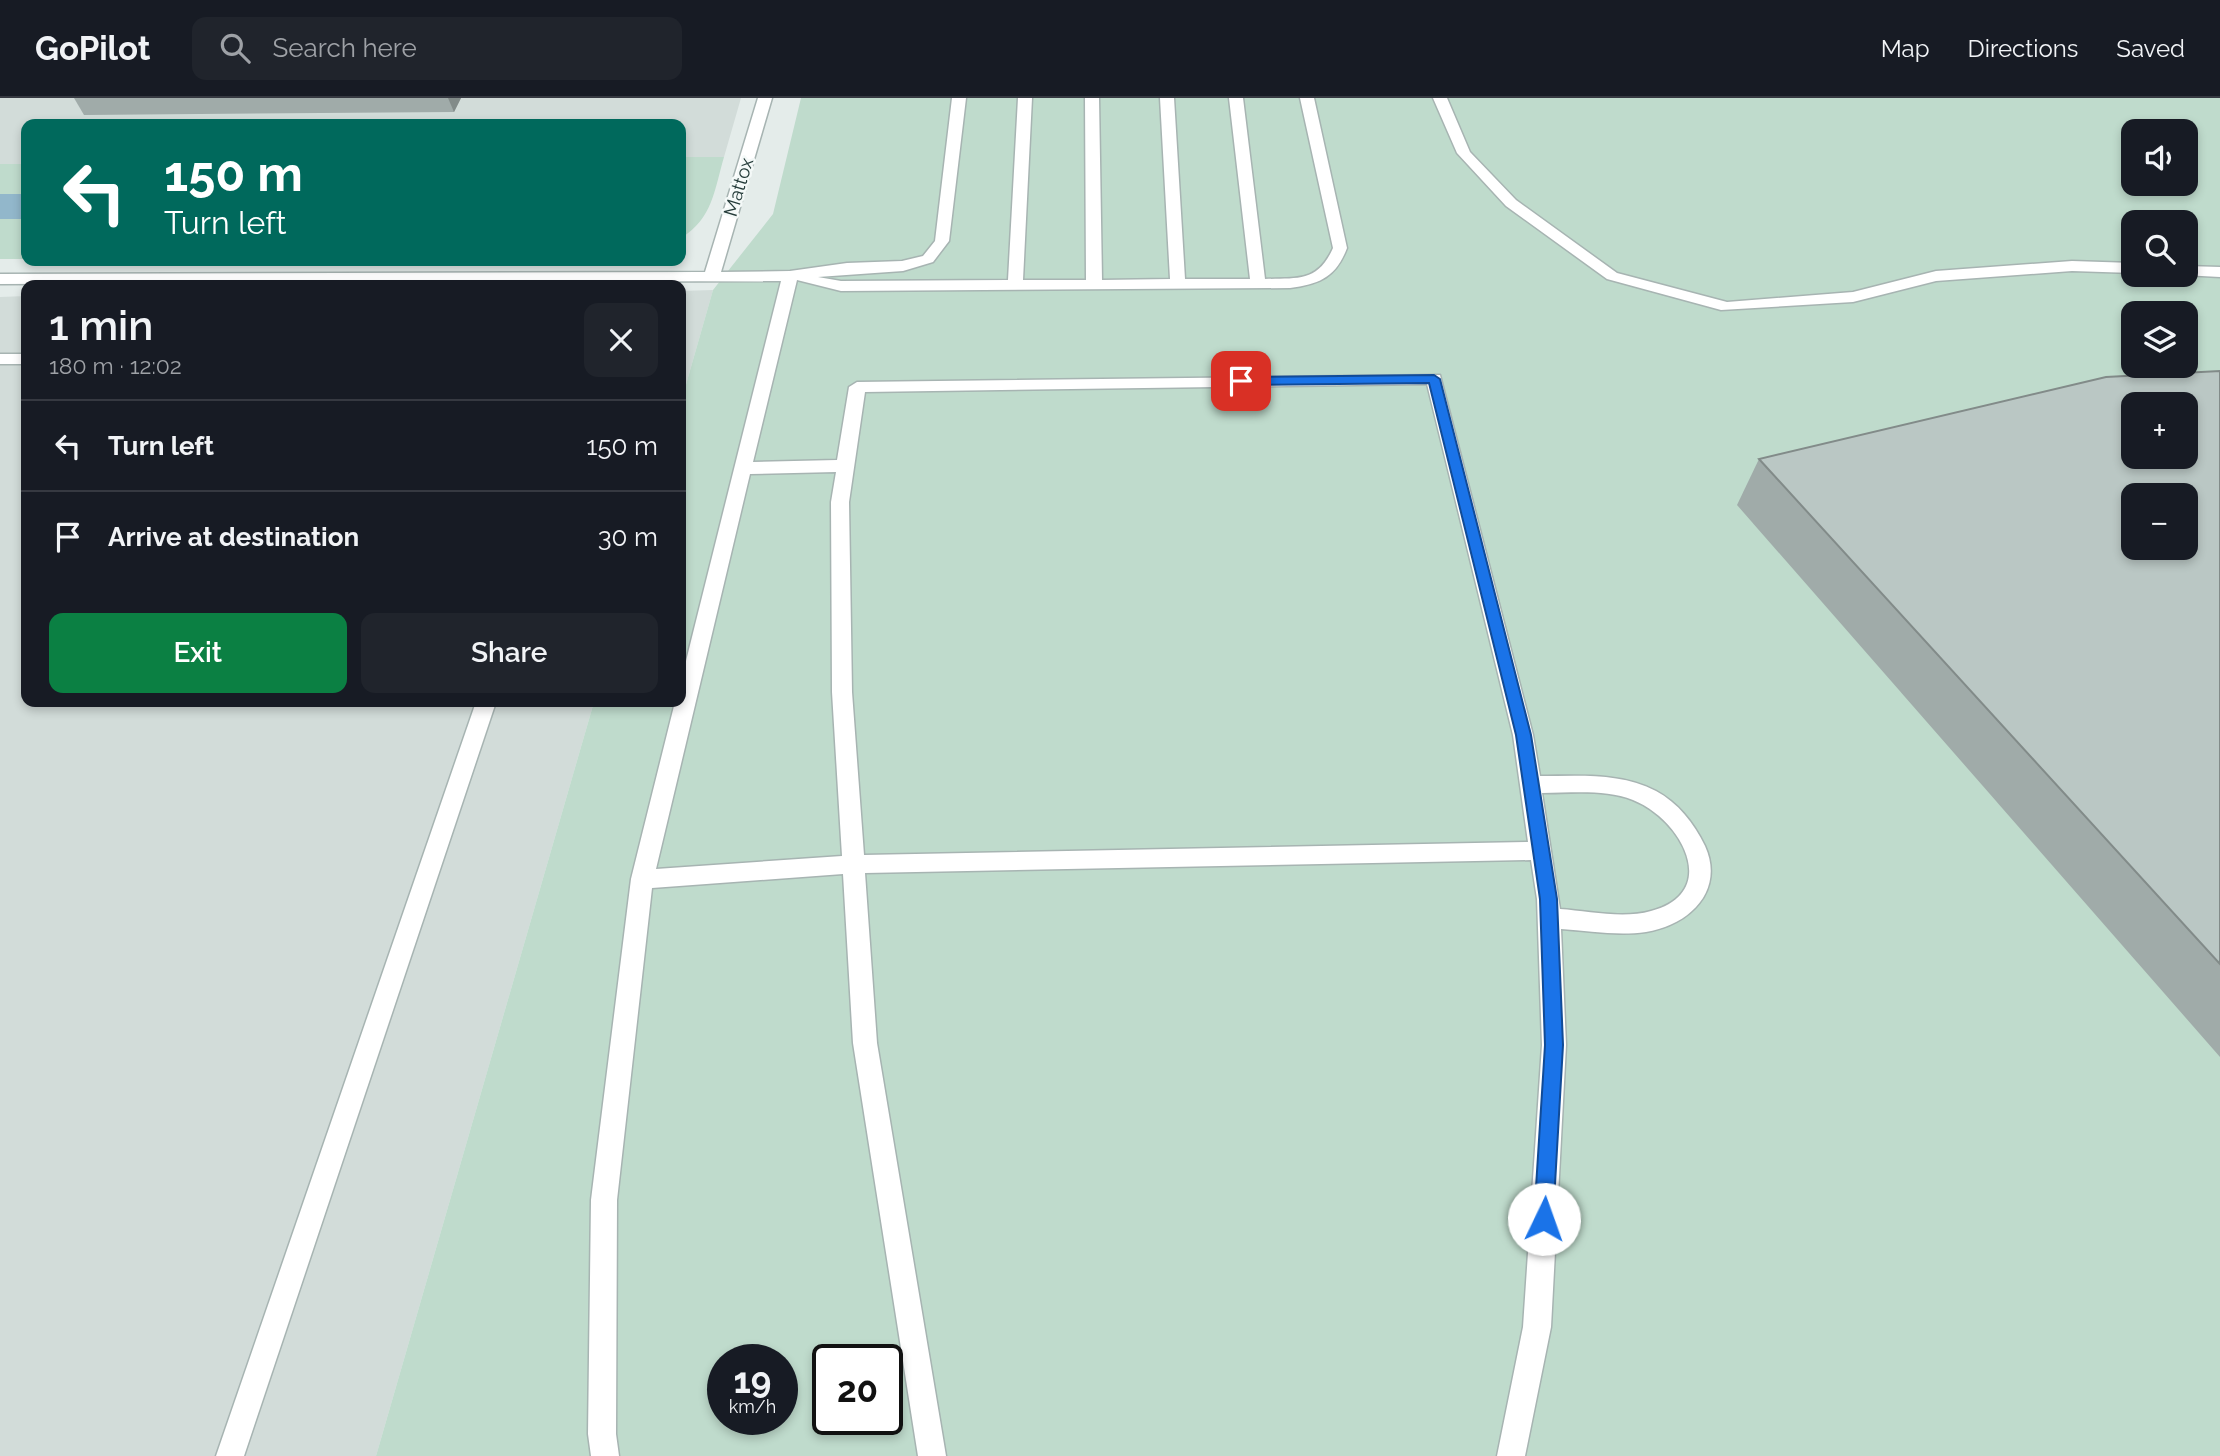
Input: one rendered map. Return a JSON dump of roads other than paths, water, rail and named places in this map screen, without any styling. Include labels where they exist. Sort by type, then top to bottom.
[{"type":"street","name":"Mattox","points":[[712,275],[765,98]]},
{"type":"street","points":[[0,279],[630,280],[712,275],[790,276],[847,268],[903,266],[928,259],[942,241],[959,98]]},
{"type":"street","points":[[1016,285],[1025,98]]},
{"type":"street","points":[[1092,98],[1094,284]]},
{"type":"street","points":[[1167,98],[1178,284]]},
{"type":"street","points":[[1236,98],[1258,283]]},
{"type":"street","points":[[790,276],[841,286],[1258,283],[1317,280],[1333,267],[1340,248],[1307,98]]},
{"type":"street","points":[[1440,98],[1464,153],[1511,204],[1612,276],[1727,307],[1853,297],[1936,276],[2072,266],[2121,268]]},
{"type":"street","points":[[2198,271],[2220,272]]},
{"type":"street","points":[[686,698],[790,276]]},
{"type":"street","points":[[0,359],[21,359]]},
{"type":"street","points":[[932,1456],[865,1043],[842,692],[840,502],[857,387],[1434,379],[1523,735],[1549,918],[1554,1045],[1537,1327],[1511,1456]]},
{"type":"street","points":[[742,468],[845,466]]},
{"type":"street","points":[[230,1456],[484,707]]},
{"type":"street","points":[[605,1456],[602,1434],[604,1200],[622,1025],[642,879],[684,707]]},
{"type":"street","points":[[1531,784],[1617,786],[1646,796],[1669,810],[1687,830],[1698,851],[1701,873],[1695,894],[1681,911],[1648,922],[1549,918]]},
{"type":"street","points":[[642,879],[853,864],[1541,851]]},
{"type":"water","points":[[0,194],[21,194],[21,219],[0,219]]}]
